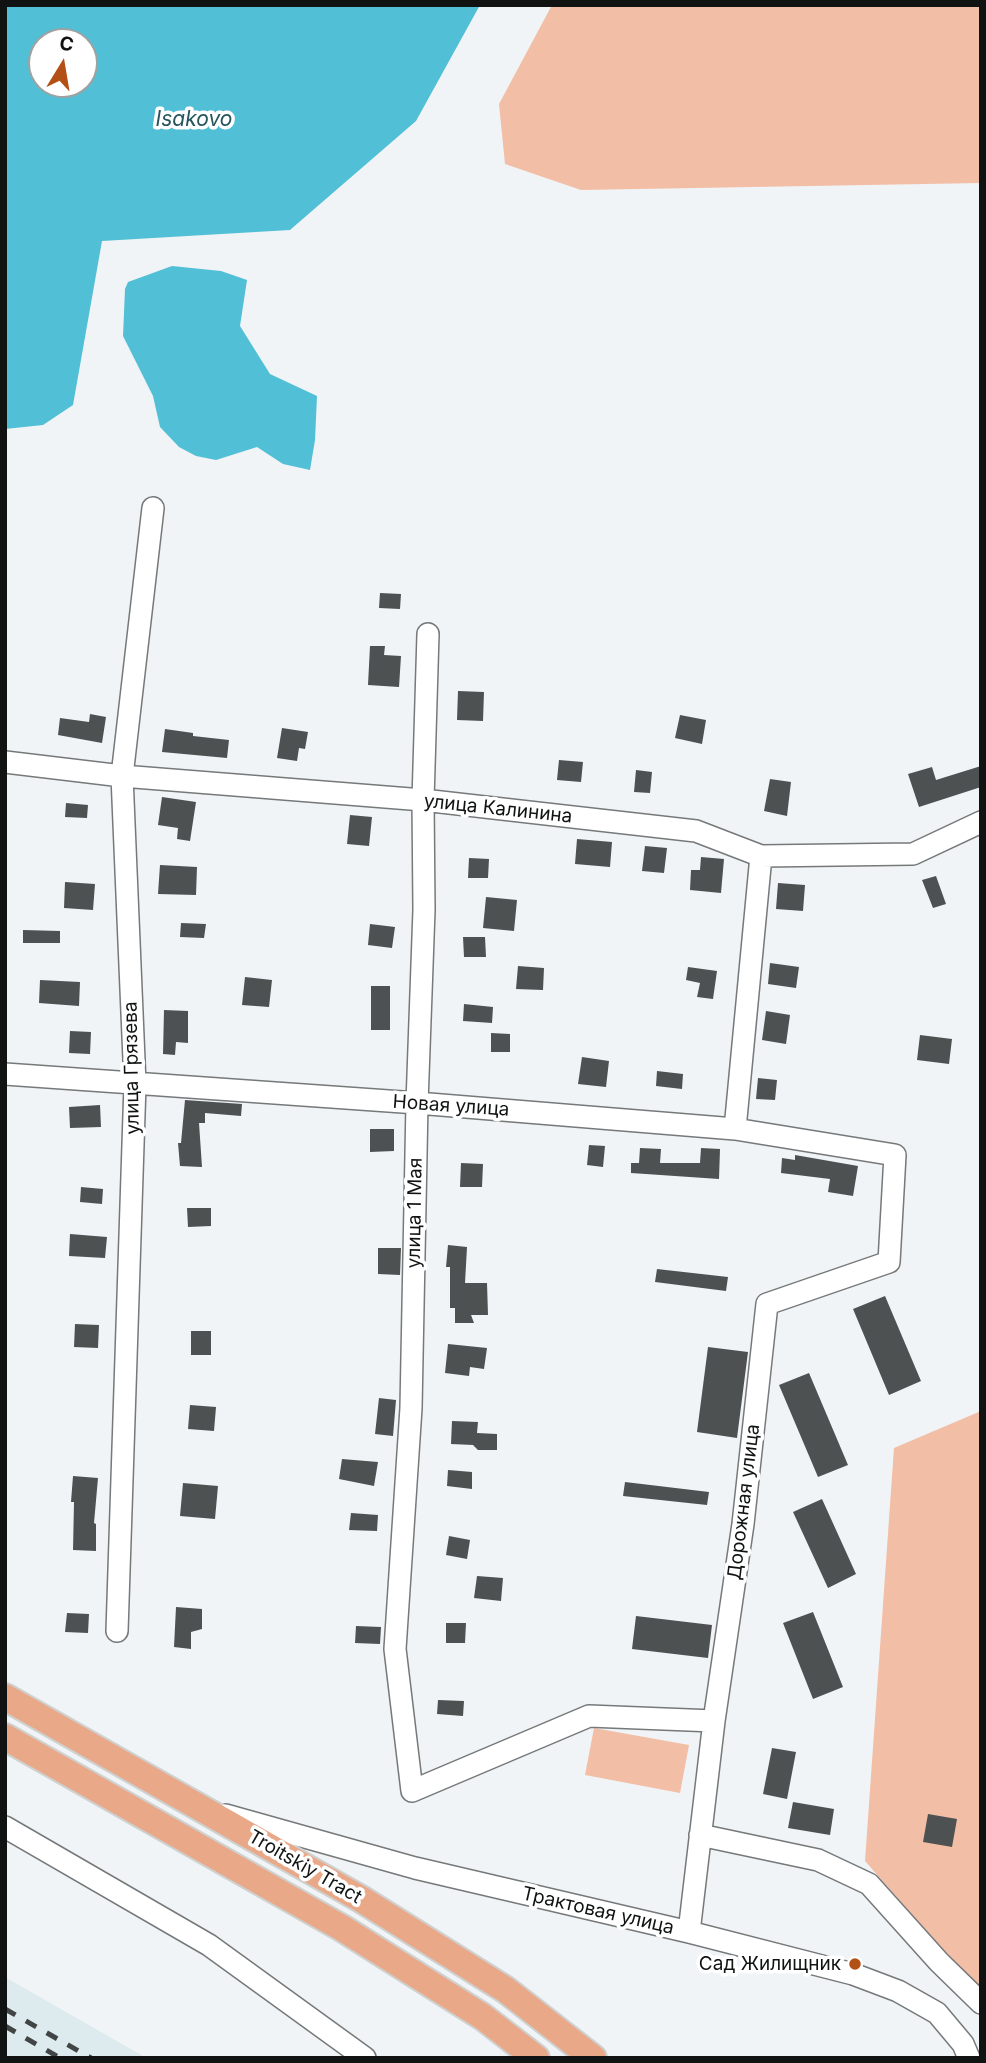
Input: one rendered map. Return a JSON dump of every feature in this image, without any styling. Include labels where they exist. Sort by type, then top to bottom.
[{"type":"main road","name":"Troitskiy Tract","points":[[5,1697],[362,1899],[506,1990],[593,2058]]},
{"type":"main road","name":"Troitskiy Tract","points":[[5,1737],[342,1928],[483,2017],[536,2058]]},
{"type":"street","name":"улица Грязева","points":[[117,1631],[135,1084],[122,776],[153,508]]},
{"type":"street","name":"улица 1 Мая","points":[[428,634],[411,1408],[395,1649],[412,1791],[589,1716],[713,1721]]},
{"type":"street","name":"улица Калинина","points":[[5,762],[122,776],[423,800],[695,831],[761,856],[913,854],[981,822]]},
{"type":"street","points":[[735,1129],[761,856]]},
{"type":"street","name":"Новая улица","points":[[5,1074],[735,1129],[895,1155]]},
{"type":"street","name":"Дорожная улица","points":[[689,1932],[713,1721],[743,1524],[767,1304],[889,1262],[895,1155]]},
{"type":"street","name":"Трактовая улица","points":[[200,1808],[415,1868],[689,1932],[853,1974],[898,1991],[937,2013],[963,2044],[969,2058]]},
{"type":"street","points":[[5,1827],[209,1945],[365,2058]]},
{"type":"street","points":[[700,1835],[818,1860],[869,1884],[939,1962],[981,2003]]},
{"type":"shaded area","points":[[552,5],[981,5],[981,183],[581,190],[505,164],[499,104]]},
{"type":"shaded area","points":[[981,1411],[981,1993],[865,1861],[894,1448]]},
{"type":"shaded area","points":[[594,1728],[689,1745],[680,1793],[585,1775]]},
{"type":"shaded area","points":[[5,1977],[129,2048],[147,2058],[5,2058]]},
{"type":"water","name":"Isakovo","points":[[5,5],[480,5],[416,121],[290,230],[102,241],[73,405],[43,425],[5,429]]},
{"type":"water","points":[[172,266],[221,271],[247,280],[240,326],[270,374],[317,396],[315,440],[310,470],[283,464],[257,447],[216,460],[196,456],[179,447],[160,427],[153,396],[123,336],[125,289],[128,282]]},
{"type":"building","points":[[380,593],[401,594],[400,609],[379,608]]},
{"type":"building","points":[[370,646],[385,646],[384,655],[401,656],[399,687],[368,685]]},
{"type":"building","points":[[458,691],[484,692],[483,721],[457,720]]},
{"type":"building","points":[[90,714],[106,717],[102,743],[58,735],[60,718],[89,722]]},
{"type":"building","points":[[680,715],[706,720],[702,744],[675,738]]},
{"type":"building","points":[[282,728],[308,732],[305,749],[299,748],[297,761],[277,758]]},
{"type":"building","points":[[165,729],[193,733],[193,736],[229,740],[227,758],[162,752]]},
{"type":"building","points":[[559,760],[583,762],[581,782],[557,780]]},
{"type":"building","points":[[981,766],[981,787],[919,807],[908,774],[932,767],[936,780]]},
{"type":"building","points":[[636,770],[652,772],[650,793],[634,792]]},
{"type":"building","points":[[770,779],[791,782],[787,816],[764,811]]},
{"type":"building","points":[[162,797],[196,802],[190,841],[177,839],[178,828],[158,825]]},
{"type":"building","points":[[66,803],[88,805],[87,818],[65,817]]},
{"type":"building","points":[[350,815],[372,817],[369,846],[347,844]]},
{"type":"building","points":[[577,839],[612,842],[610,867],[575,864]]},
{"type":"building","points":[[645,846],[667,848],[664,873],[642,871]]},
{"type":"building","points":[[701,857],[724,859],[721,893],[690,890],[691,870],[700,870]]},
{"type":"building","points":[[469,858],[489,859],[488,878],[468,878]]},
{"type":"building","points":[[160,865],[197,867],[196,895],[158,894]]},
{"type":"building","points":[[936,876],[946,904],[933,908],[922,880]]},
{"type":"building","points":[[65,882],[95,884],[93,910],[64,908]]},
{"type":"building","points":[[778,883],[805,885],[803,911],[776,909]]},
{"type":"building","points":[[486,897],[517,900],[514,931],[483,928]]},
{"type":"building","points":[[181,923],[206,924],[204,938],[180,937]]},
{"type":"building","points":[[370,924],[395,927],[392,948],[368,945]]},
{"type":"building","points":[[23,930],[60,931],[60,943],[23,943]]},
{"type":"building","points":[[463,937],[485,937],[486,957],[464,957]]},
{"type":"building","points":[[770,963],[799,967],[796,988],[768,984]]},
{"type":"building","points":[[518,966],[544,968],[543,990],[516,989]]},
{"type":"building","points":[[688,967],[717,971],[713,999],[697,997],[700,983],[686,980]]},
{"type":"building","points":[[245,977],[272,980],[269,1007],[242,1005]]},
{"type":"building","points":[[40,980],[80,982],[79,1006],[39,1003]]},
{"type":"building","points":[[371,986],[390,986],[390,1030],[371,1030]]},
{"type":"building","points":[[464,1004],[493,1007],[492,1023],[463,1021]]},
{"type":"building","points":[[164,1010],[188,1011],[188,1043],[176,1042],[175,1055],[163,1054]]},
{"type":"building","points":[[766,1011],[790,1015],[786,1044],[762,1040]]},
{"type":"building","points":[[70,1031],[91,1032],[90,1054],[69,1053]]},
{"type":"building","points":[[491,1033],[510,1034],[510,1052],[491,1052]]},
{"type":"building","points":[[920,1035],[952,1039],[949,1064],[917,1060]]},
{"type":"building","points":[[582,1057],[609,1061],[606,1087],[578,1084]]},
{"type":"building","points":[[657,1071],[683,1074],[682,1089],[656,1086]]},
{"type":"building","points":[[758,1078],[777,1080],[775,1100],[756,1099]]},
{"type":"building","points":[[185,1100],[242,1104],[241,1116],[205,1113],[205,1123],[199,1123],[202,1167],[180,1166],[178,1143],[181,1143]]},
{"type":"building","points":[[100,1105],[101,1127],[70,1128],[69,1107]]},
{"type":"building","points":[[370,1129],[394,1129],[394,1151],[370,1152]]},
{"type":"building","points":[[589,1145],[605,1146],[603,1167],[587,1165]]},
{"type":"building","points":[[640,1148],[661,1149],[660,1163],[700,1163],[701,1148],[720,1149],[719,1179],[631,1173],[631,1163],[639,1163]]},
{"type":"building","points":[[795,1155],[858,1166],[853,1196],[828,1192],[830,1179],[781,1173],[782,1158],[795,1160]]},
{"type":"building","points":[[461,1163],[483,1164],[482,1187],[460,1187]]},
{"type":"building","points":[[81,1187],[103,1189],[102,1204],[80,1202]]},
{"type":"building","points":[[187,1208],[211,1208],[211,1226],[188,1227]]},
{"type":"building","points":[[70,1234],[107,1237],[105,1258],[69,1256]]},
{"type":"building","points":[[448,1245],[467,1247],[465,1283],[487,1283],[488,1315],[471,1315],[474,1323],[455,1323],[455,1308],[450,1308],[450,1267],[446,1267]]},
{"type":"building","points":[[378,1248],[401,1248],[400,1275],[378,1274]]},
{"type":"building","points":[[657,1269],[728,1277],[726,1291],[655,1282]]},
{"type":"building","points":[[885,1296],[921,1381],[889,1395],[853,1309]]},
{"type":"building","points":[[75,1324],[99,1325],[98,1348],[74,1347]]},
{"type":"building","points":[[191,1331],[211,1331],[211,1355],[191,1355]]},
{"type":"building","points":[[448,1344],[487,1348],[484,1369],[470,1367],[469,1376],[445,1373]]},
{"type":"building","points":[[708,1347],[748,1352],[737,1438],[697,1432]]},
{"type":"building","points":[[809,1373],[848,1465],[818,1477],[779,1385]]},
{"type":"building","points":[[379,1398],[396,1400],[393,1436],[375,1434]]},
{"type":"building","points":[[190,1405],[216,1407],[214,1431],[188,1429]]},
{"type":"building","points":[[452,1421],[478,1422],[477,1433],[497,1434],[497,1450],[478,1450],[473,1445],[451,1444]]},
{"type":"building","points":[[342,1459],[378,1462],[374,1486],[339,1479]]},
{"type":"building","points":[[448,1470],[472,1472],[472,1489],[447,1486]]},
{"type":"building","points":[[73,1476],[98,1478],[94,1523],[96,1551],[73,1550]]},
{"type":"building","points":[[625,1482],[709,1492],[707,1505],[623,1496]]},
{"type":"building","points":[[183,1483],[218,1486],[215,1519],[180,1516]]},
{"type":"building","points":[[822,1499],[856,1574],[828,1588],[793,1512]]},
{"type":"building","points":[[351,1513],[378,1515],[377,1531],[349,1530]]},
{"type":"building","points":[[449,1536],[470,1540],[467,1559],[446,1555]]},
{"type":"building","points":[[477,1576],[503,1578],[501,1601],[474,1598]]},
{"type":"building","points":[[176,1607],[202,1609],[202,1629],[191,1632],[191,1649],[174,1647]]},
{"type":"building","points":[[813,1612],[843,1687],[813,1699],[783,1623]]},
{"type":"building","points":[[67,1613],[89,1614],[88,1633],[65,1632]]},
{"type":"building","points":[[636,1616],[712,1625],[708,1658],[632,1649]]},
{"type":"building","points":[[446,1623],[466,1623],[465,1643],[446,1643]]},
{"type":"building","points":[[356,1626],[381,1627],[380,1644],[355,1643]]},
{"type":"building","points":[[438,1700],[464,1701],[463,1716],[437,1714]]},
{"type":"building","points":[[772,1748],[796,1752],[787,1799],[763,1794]]},
{"type":"building","points":[[793,1802],[834,1809],[830,1835],[788,1828]]},
{"type":"building","points":[[928,1814],[957,1819],[952,1847],[923,1842]]},
{"type":"railway","points":[[5,2009],[91,2058]]},
{"type":"railway","points":[[5,2026],[60,2058]]},
{"type":"place","name":"Сад Жилищник","points":[[855,1964]]}]
